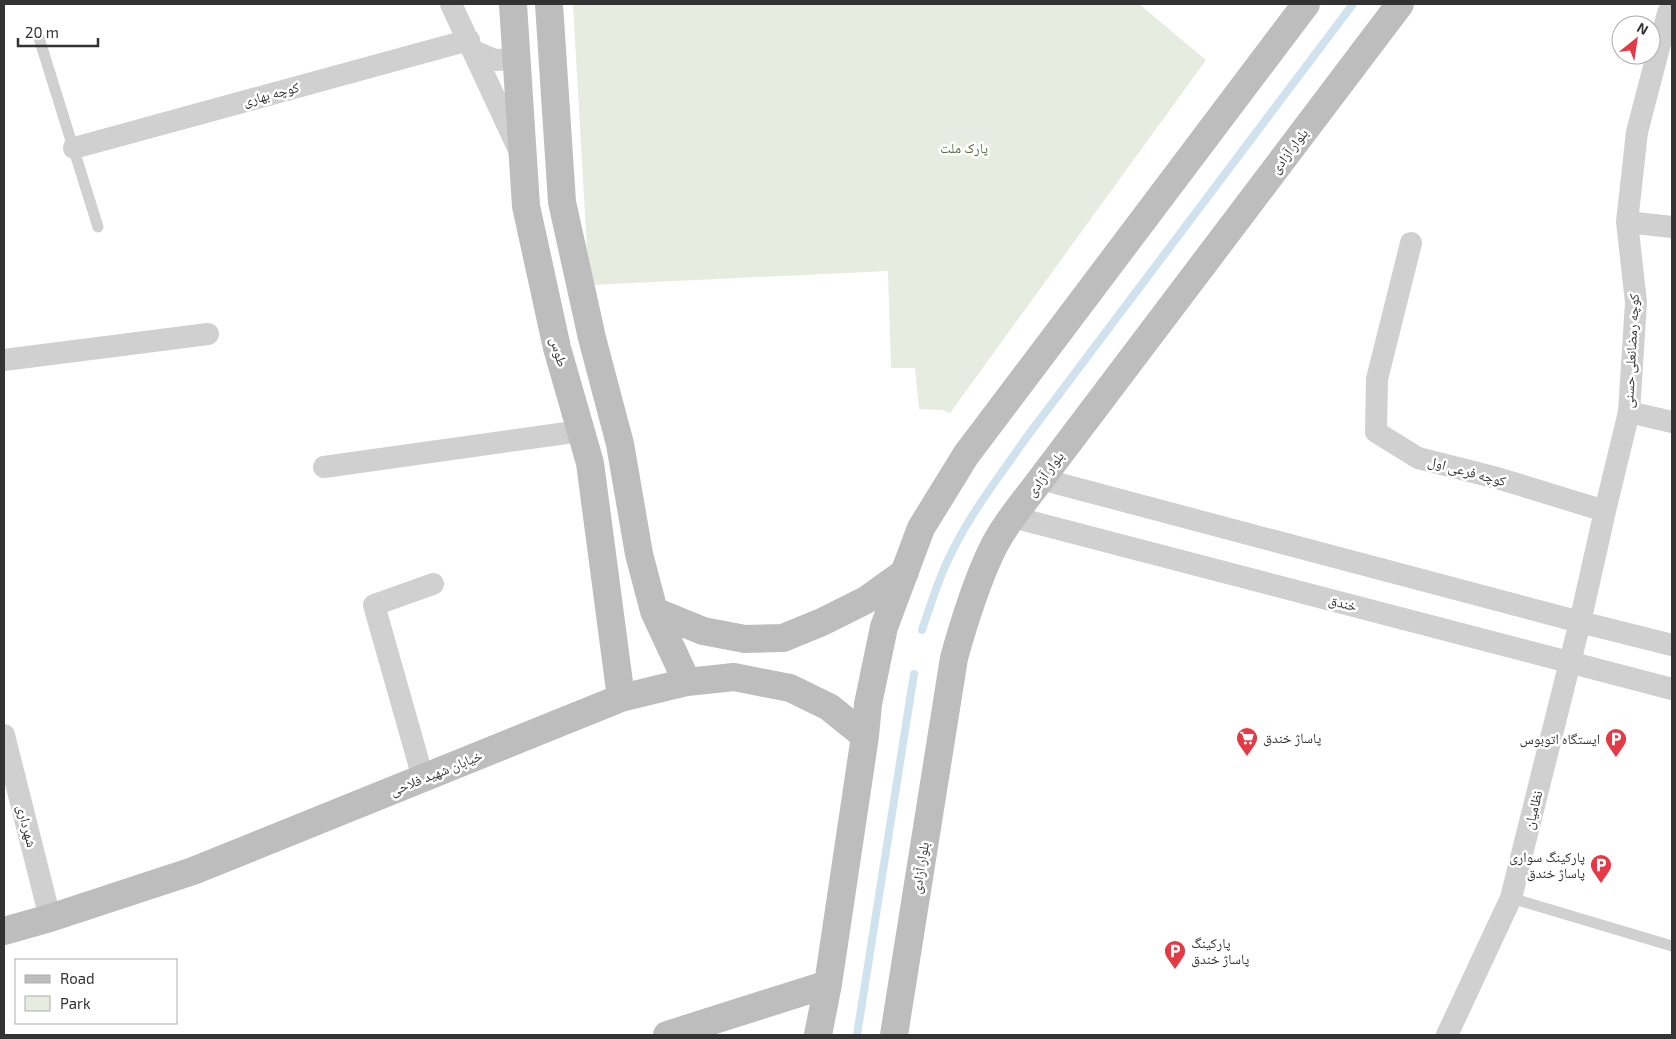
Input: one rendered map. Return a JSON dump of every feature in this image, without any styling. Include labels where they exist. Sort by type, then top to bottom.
[{"type":"street","points":[[451,4],[523,160]]},
{"type":"street","name":"طوس","points":[[513,4],[526,206],[557,348],[590,463],[621,698]]},
{"type":"street","points":[[549,4],[562,202],[592,338],[620,444],[638,554],[654,611],[687,682]]},
{"type":"street","points":[[822,1029],[865,736],[868,704],[884,627],[921,528],[966,455],[1306,4]]},
{"type":"street","name":"بلوار آزادی","points":[[894,1035],[954,658],[966,614],[992,551],[1013,517],[1041,479],[1400,4]]},
{"type":"street","name":"کوچه رمضانعلی حسنی","points":[[1580,622],[1604,511],[1629,412],[1636,302],[1627,222],[1637,132],[1664,11]]},
{"type":"street","points":[[471,46],[495,60],[516,59]]},
{"type":"street","name":"کوچه بهاری","points":[[74,148],[471,46]]},
{"type":"street","points":[[1627,222],[1672,227]]},
{"type":"street","name":"کوچه فرعی اول","points":[[1412,243],[1377,379],[1376,432],[1418,458],[1497,478],[1604,511]]},
{"type":"street","points":[[4,360],[208,334]]},
{"type":"street","points":[[1629,412],[1672,422]]},
{"type":"street","points":[[324,467],[581,431]]},
{"type":"street","points":[[1041,479],[1580,622],[1672,644]]},
{"type":"street","name":"خندق","points":[[1013,517],[1672,689]]},
{"type":"street","points":[[654,611],[703,631],[744,639],[782,638],[822,622],[866,600],[905,572]]},
{"type":"street","points":[[423,778],[374,605],[433,584]]},
{"type":"street","name":"نظامیان","points":[[1447,1035],[1511,898],[1580,622]]},
{"type":"street","name":"خیابان شهید فلاحی","points":[[4,931],[50,918],[193,871],[621,698],[687,682],[734,677],[790,688],[829,708],[865,736]]},
{"type":"street","name":"شهرداری","points":[[4,735],[50,918]]},
{"type":"street","points":[[667,1035],[828,984]]},
{"type":"lane","points":[[39,38],[98,228]]},
{"type":"lane","points":[[1511,898],[1672,946]]},
{"type":"green space","name":"پارک ملت","points":[[573,4],[1139,4],[1206,60],[950,413],[942,410],[919,409],[915,368],[891,368],[888,271],[589,285]]},
{"type":"waterway","points":[[922,630],[937,586],[951,554],[963,530],[989,490],[1026,438],[1353,4]]},
{"type":"waterway","points":[[857,1035],[914,674]]},
{"type":"place","name":"پاساژ خندق","points":[[1247,757]]},
{"type":"place","name":"ایستگاه اتوبوس","points":[[1616,758]]},
{"type":"place","name":"پارکینگ سواری پاساژ خندق","points":[[1601,884]]},
{"type":"place","name":"پارکینگ پاساژ خندق","points":[[1175,970]]}]
